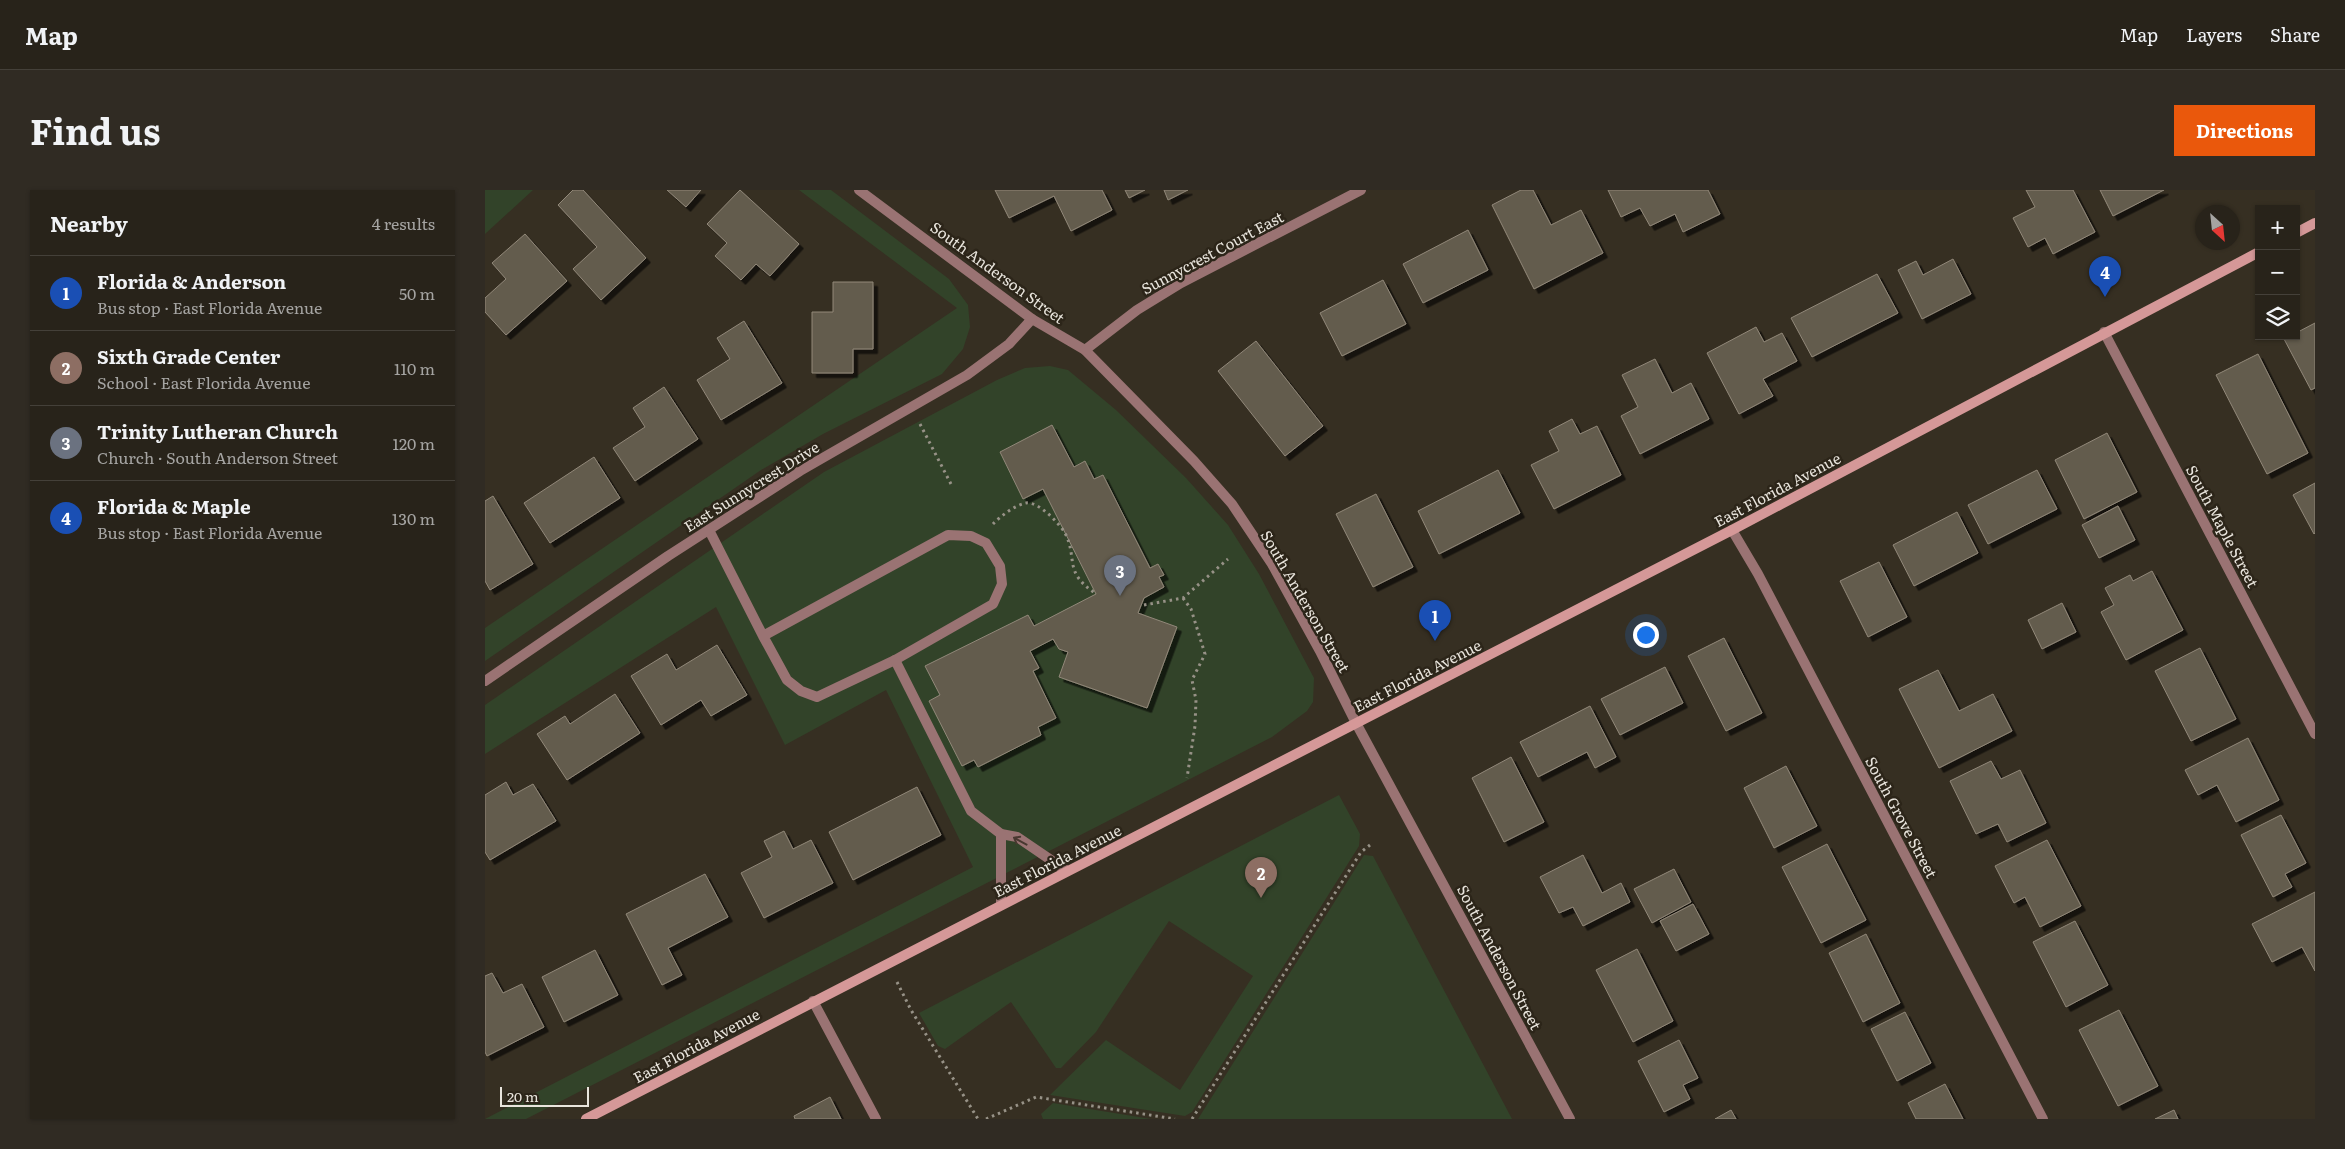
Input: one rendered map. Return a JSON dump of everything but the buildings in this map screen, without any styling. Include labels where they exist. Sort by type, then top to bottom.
[{"type":"main road","points":[[2300,231],[2315,223]]},
{"type":"main road","name":"East Florida Avenue","points":[[586,1119],[605,1115],[813,1001],[1732,530],[2104,332],[2255,254]]},
{"type":"street","name":"South Anderson Street","points":[[859,190],[1032,319],[1085,350],[1194,461],[1232,504],[1272,564],[1570,1119]]},
{"type":"street","name":"Sunnycrest Court East","points":[[1085,350],[1137,310],[1181,283],[1361,190]]},
{"type":"street","name":"East Sunnycrest Drive","points":[[485,681],[800,471],[967,375],[997,354],[1032,319]]},
{"type":"street","name":"South Maple Street","points":[[2104,332],[2315,734]]},
{"type":"street","points":[[709,530],[763,636],[787,680],[801,691],[817,697],[895,660],[993,604],[1002,584],[1000,566],[986,543],[971,536],[948,535],[763,636]]},
{"type":"street","name":"South Grove Street","points":[[1732,530],[1758,574],[2043,1119]]},
{"type":"street","points":[[895,660],[971,811],[1001,834],[1017,837],[1067,871]]},
{"type":"street","points":[[1001,834],[1001,905]]},
{"type":"street","points":[[813,1001],[876,1119]]},
{"type":"path","points":[[911,408],[951,486]]},
{"type":"path","points":[[978,539],[1001,516],[1026,504],[1033,504],[1056,521],[1064,532],[1069,544],[1071,561],[1077,576],[1084,586],[1095,593]]},
{"type":"path","points":[[1143,606],[1183,598],[1228,559]]},
{"type":"path","points":[[1183,598],[1191,609],[1205,654],[1192,680],[1196,700],[1195,726],[1187,778]]},
{"type":"path","points":[[1192,1119],[1361,852],[1369,845]]},
{"type":"path","points":[[887,964],[911,1010],[978,1119]]},
{"type":"path","points":[[986,1119],[1035,1097],[1175,1119]]},
{"type":"green space","points":[[485,190],[533,190],[485,234]]},
{"type":"green space","points":[[799,190],[831,190],[949,279],[968,305],[970,327],[963,349],[942,374],[823,434],[761,470],[485,661],[485,628],[957,308]]},
{"type":"green space","points":[[1050,366],[1068,370],[1116,410],[1186,478],[1228,525],[1259,574],[1314,678],[1313,702],[1307,711],[1272,737],[526,1119],[485,1119],[973,867],[886,690],[785,745],[716,607],[485,754],[485,705],[824,472],[997,380],[1025,368]]},
{"type":"green space","points":[[1339,795],[1360,834],[1359,846],[1192,1112],[1185,1116],[1050,1095],[1106,1040],[1180,1090],[1253,976],[1169,921],[1096,1032],[1061,1068],[1056,1068],[1011,1002],[945,1049],[938,1046],[919,1013]]},
{"type":"green space","points":[[1364,855],[1373,856],[1512,1119],[1198,1119]]},
{"type":"green space","points":[[1053,1103],[1151,1119],[1043,1119],[1041,1114]]},
{"type":"place","name":"Florida & Maple","points":[[2105,297]]},
{"type":"place","name":"Trinity Lutheran Church","points":[[1120,596]]},
{"type":"place","name":"Florida & Anderson","points":[[1435,641]]},
{"type":"place","name":"Sixth Grade Center","points":[[1261,898]]}]
